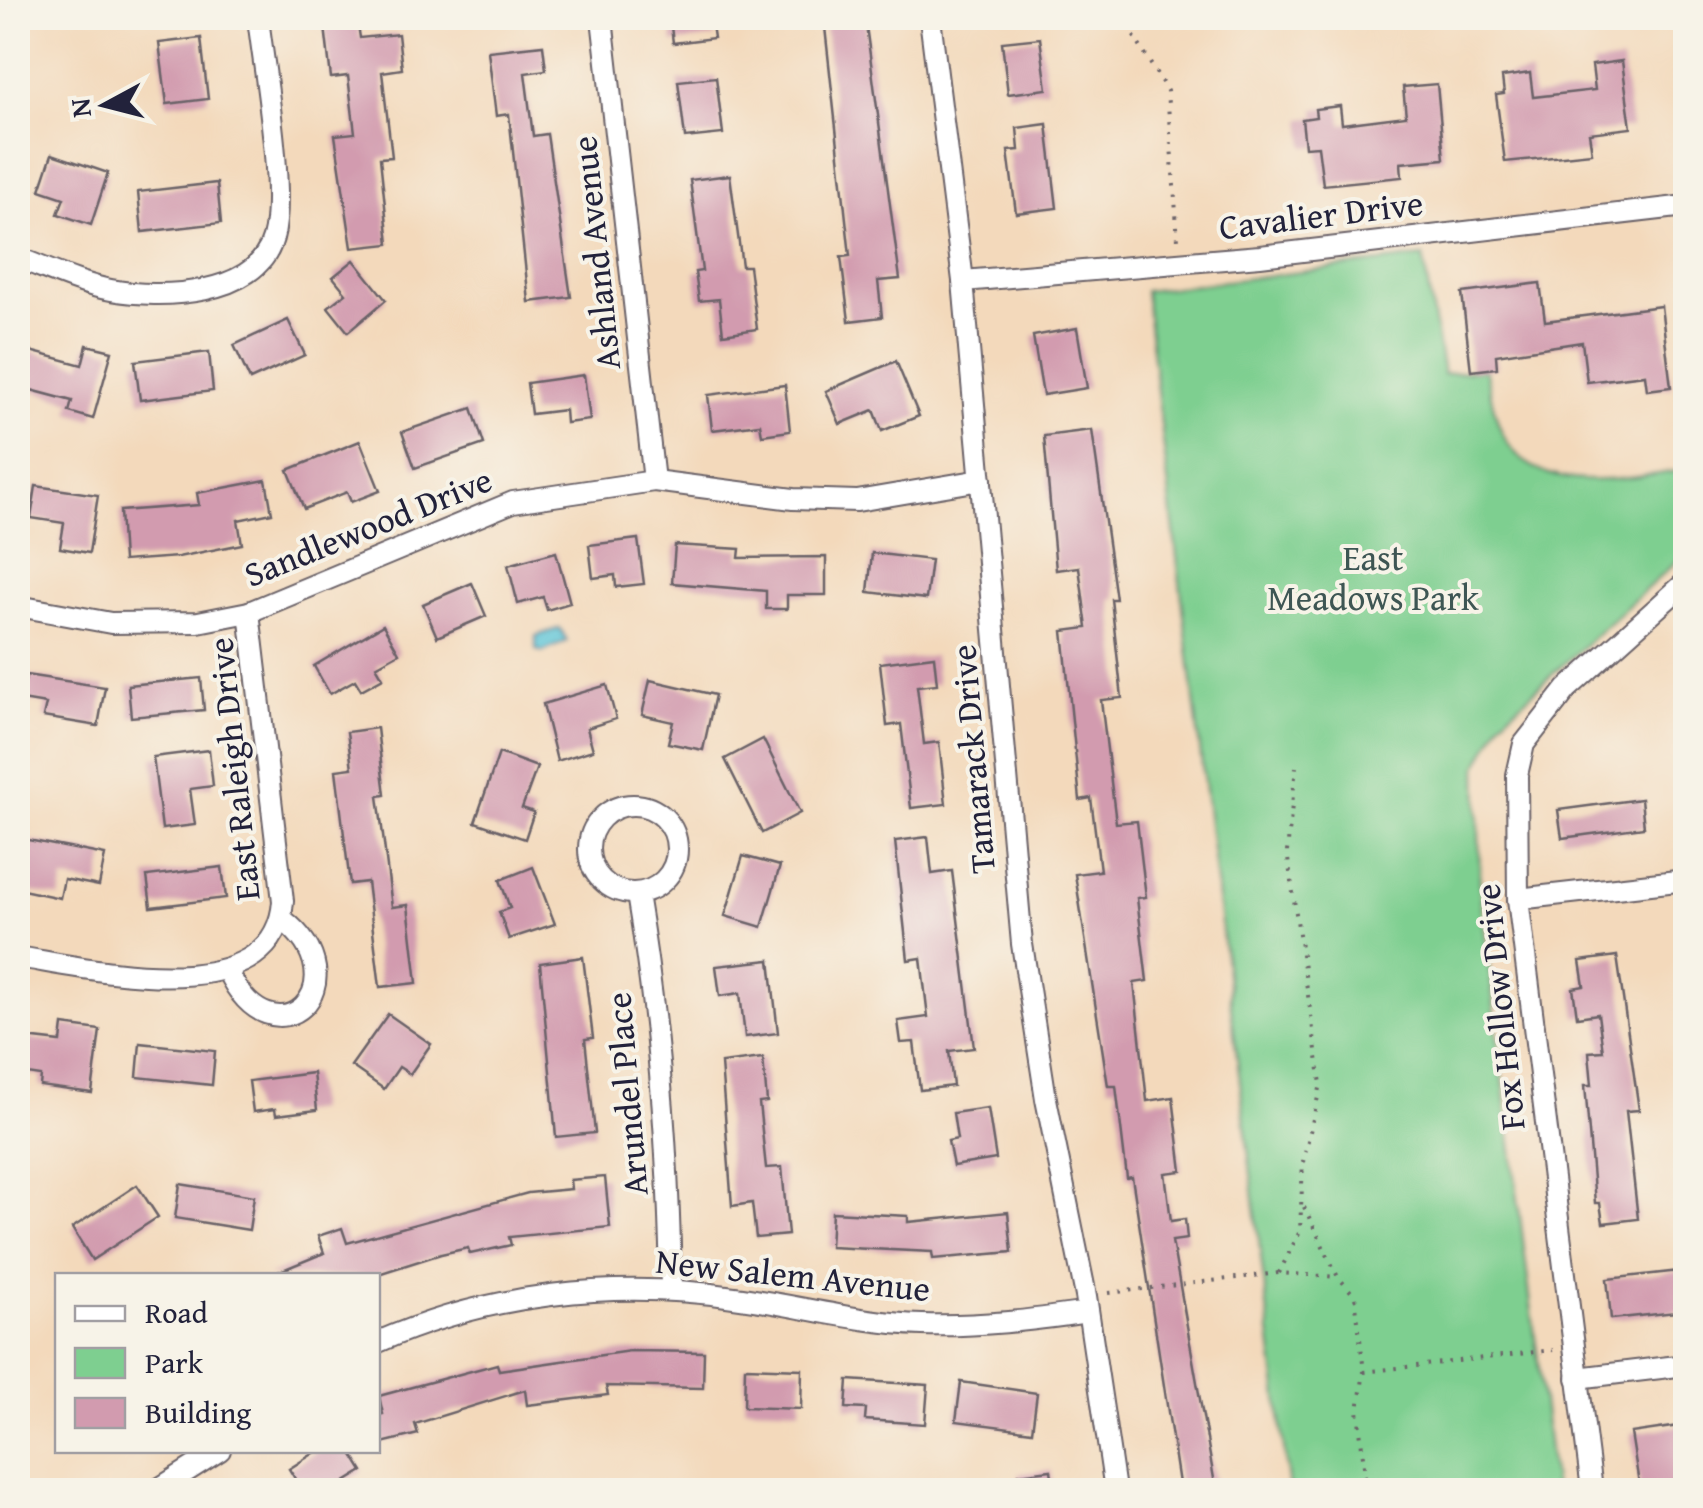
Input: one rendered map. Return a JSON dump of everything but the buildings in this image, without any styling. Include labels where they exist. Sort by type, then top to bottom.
[{"type":"street","points":[[18,258],[112,290],[156,293],[208,288],[257,266],[274,239],[275,200],[258,18]]},
{"type":"street","name":"Ashland Avenue","points":[[602,18],[654,481]]},
{"type":"street","name":"Tamarack Drive","points":[[930,18],[963,281],[1022,944],[1046,1099],[1087,1304],[1115,1490]]},
{"type":"street","name":"Cavalier Drive","points":[[963,281],[1180,264],[1686,206]]},
{"type":"street","name":"Sandlewood Drive","points":[[18,606],[63,617],[155,626],[249,612],[481,512],[514,502],[654,481],[793,499],[858,501],[981,480]]},
{"type":"street","name":"Fox Hollow Drive","points":[[1592,1490],[1518,900],[1515,812],[1524,744],[1567,689],[1686,582]]},
{"type":"street","name":"East Raleigh Drive","points":[[249,612],[282,919],[309,948],[318,974],[312,998],[298,1012],[282,1018],[258,1012],[236,989],[227,970],[258,954],[282,919]]},
{"type":"street","points":[[628,805],[661,815],[677,845],[667,878],[637,894],[604,884],[588,854],[598,821],[628,805]]},
{"type":"street","points":[[1518,900],[1686,880]]},
{"type":"street","name":"Arundel Place","points":[[637,894],[648,956],[667,1182],[671,1290]]},
{"type":"street","points":[[18,958],[198,976],[227,970]]},
{"type":"street","name":"New Salem Avenue","points":[[380,1341],[423,1322],[501,1302],[605,1290],[671,1290],[920,1326],[1002,1324],[1087,1304]]},
{"type":"street","points":[[1577,1378],[1686,1365]]},
{"type":"street","points":[[158,1490],[215,1453]]},
{"type":"path","points":[[1124,18],[1167,92],[1180,264]]},
{"type":"path","points":[[1279,1273],[1300,1231],[1303,1162],[1321,1084],[1287,852],[1296,767]]},
{"type":"path","points":[[1303,1204],[1338,1278],[1355,1296],[1364,1372],[1358,1410],[1365,1476]]},
{"type":"path","points":[[1087,1304],[1279,1273],[1338,1278]]},
{"type":"path","points":[[1364,1372],[1573,1348]]},
{"type":"green space","name":"East Meadows Park","points":[[1423,257],[1443,374],[1485,369],[1501,430],[1515,453],[1534,468],[1583,480],[1685,470],[1685,554],[1501,721],[1478,766],[1480,893],[1554,1490],[1289,1490],[1145,291]]},
{"type":"water","points":[[560,628],[567,641],[543,652],[536,650],[536,636]]}]
